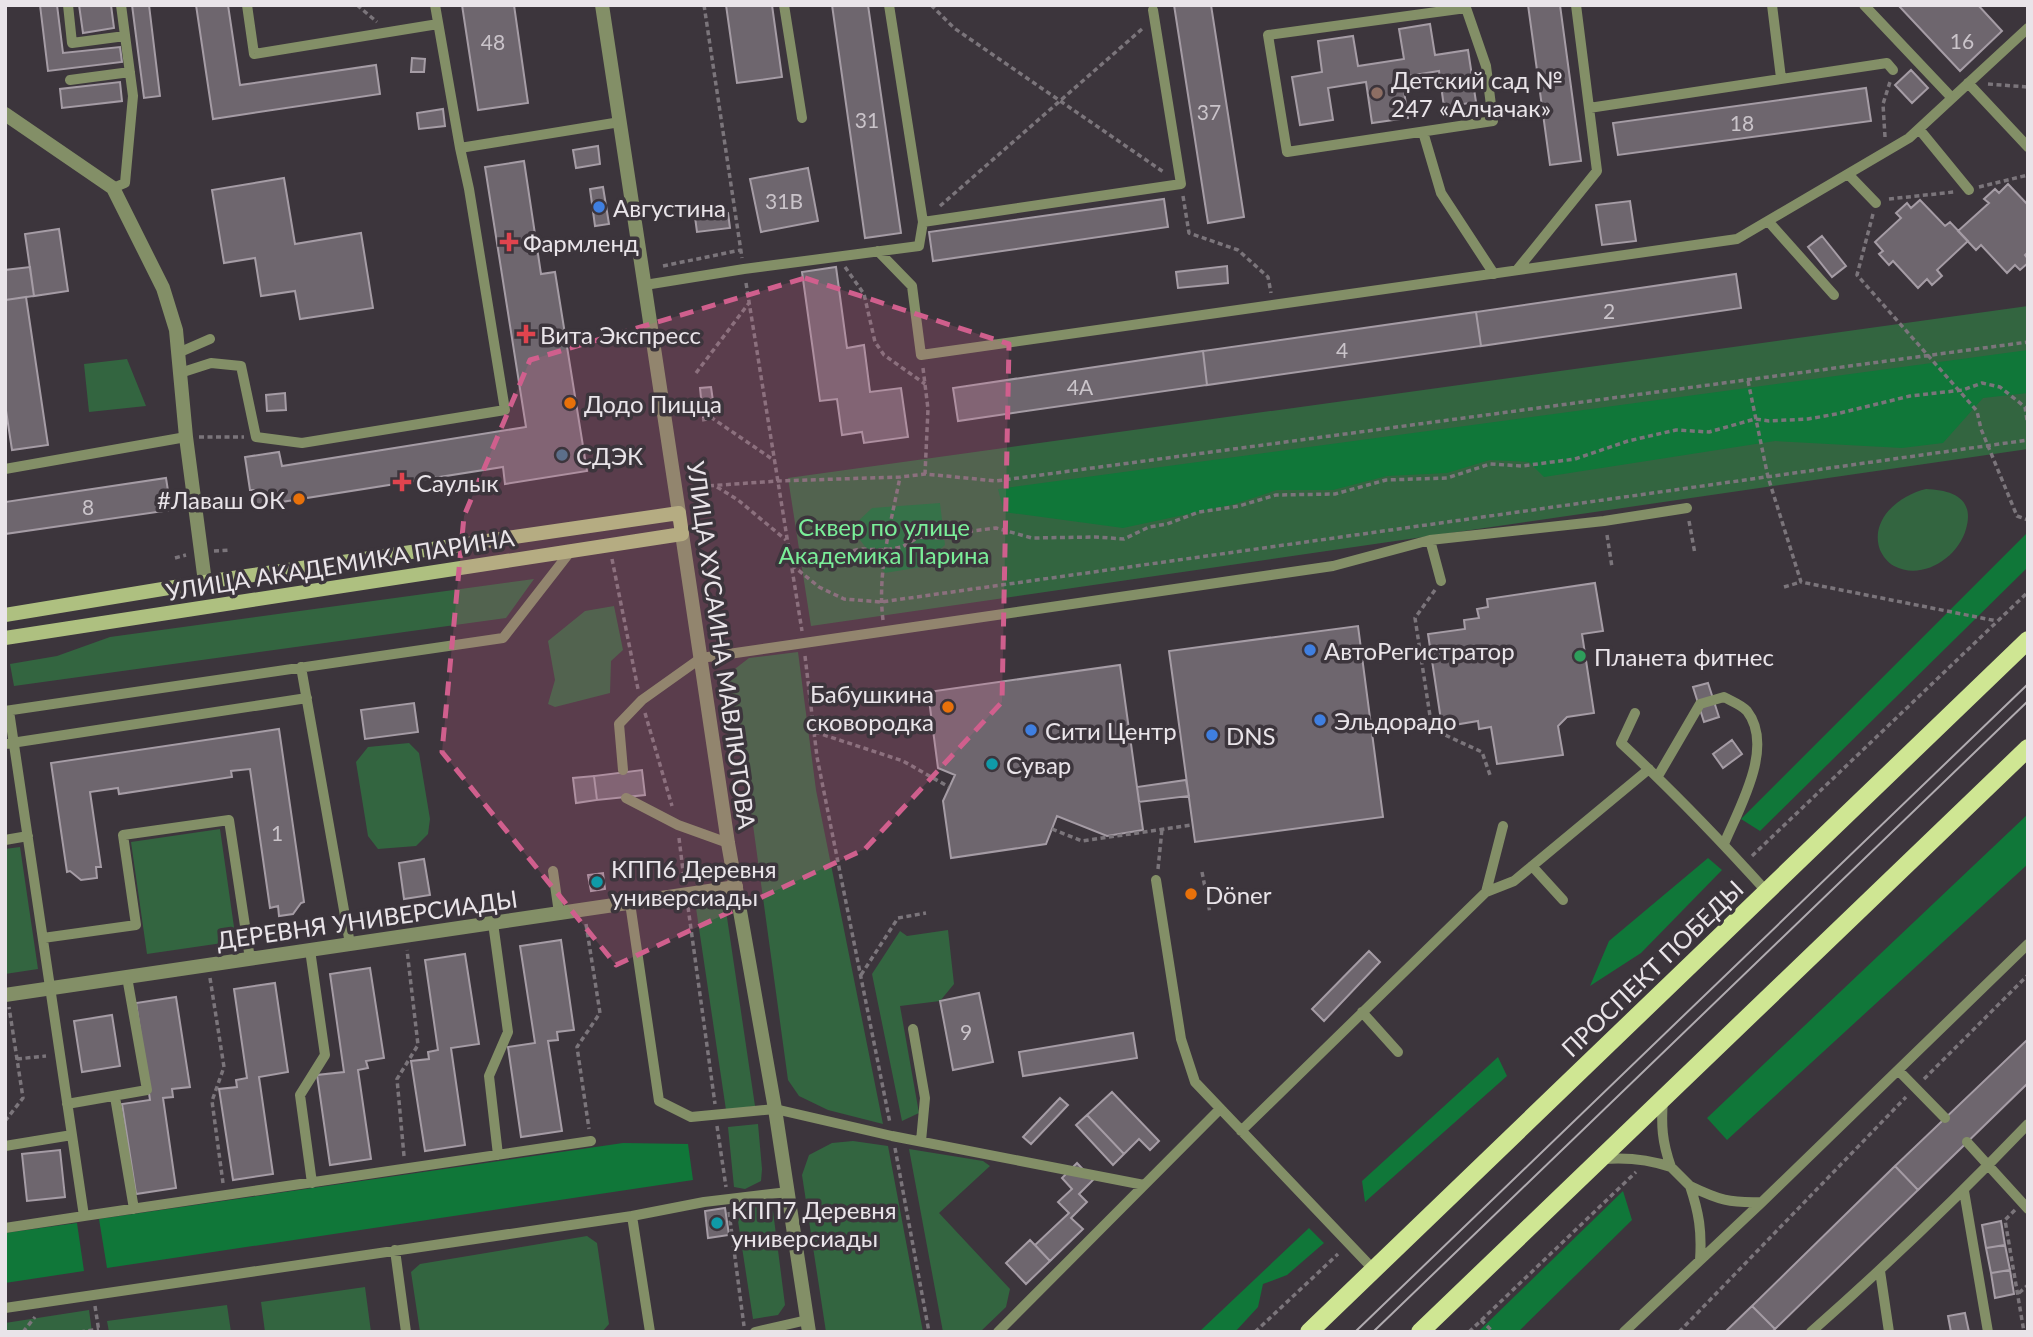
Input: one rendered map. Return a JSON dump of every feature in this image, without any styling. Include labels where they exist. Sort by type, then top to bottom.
[{"type":"main road","name":"УЛИЦА ХУСАИНА МАВЛЮТОВА","points":[[679,513],[682,534]]},
{"type":"main road","name":"УЛИЦА АКАДЕМИКА ПАРИНА","points":[[5,615],[205,582],[679,513]]},
{"type":"main road","name":"УЛИЦА АКАДЕМИКА ПАРИНА","points":[[5,638],[682,534]]},
{"type":"main road","points":[[205,582],[209,607]]},
{"type":"main road","name":"ПРОСПЕКТ ПОБЕДЫ","points":[[1310,1332],[2028,640]]},
{"type":"main road","points":[[1420,1332],[2028,748]]},
{"type":"street","name":"УЛИЦА ХУСАИНА МАВЛЮТОВА","points":[[602,5],[679,513]]},
{"type":"street","points":[[5,114],[113,188],[163,288],[176,330],[186,437],[205,582]]},
{"type":"street","name":"УЛИЦА ХУСАИНА МАВЛЮТОВА","points":[[682,534],[728,843],[775,1109],[808,1326]]},
{"type":"street","name":"ДЕРЕВНЯ УНИВЕРСИАДЫ","points":[[6,995],[736,887]]},
{"type":"lane","points":[[68,5],[72,43],[125,36]]},
{"type":"lane","points":[[113,188],[125,183],[133,96],[121,5]]},
{"type":"lane","points":[[247,5],[254,54],[438,24]]},
{"type":"lane","points":[[180,373],[211,363],[241,366],[257,437],[302,443],[505,410],[469,189],[435,5]]},
{"type":"lane","points":[[784,5],[802,118]]},
{"type":"lane","points":[[645,285],[919,246],[923,222],[888,5]]},
{"type":"lane","points":[[1517,271],[1597,172],[1576,5]]},
{"type":"lane","points":[[1772,5],[1781,78]]},
{"type":"lane","points":[[1864,5],[1952,98]]},
{"type":"lane","points":[[1465,8],[1486,66],[1493,121],[1423,132],[1287,152],[1268,35],[1465,8]]},
{"type":"lane","points":[[923,222],[1181,184],[1153,14]]},
{"type":"lane","points":[[878,251],[912,286],[921,355],[1737,239],[1909,138],[2028,28]]},
{"type":"lane","points":[[1589,108],[1887,62],[1894,70]]},
{"type":"lane","points":[[70,80],[130,72]]},
{"type":"lane","points":[[1968,83],[2028,147]]},
{"type":"lane","points":[[460,148],[620,122]]},
{"type":"lane","points":[[1919,129],[1969,190]]},
{"type":"lane","points":[[1423,132],[1441,193],[1494,274]]},
{"type":"lane","points":[[1848,174],[1876,203]]},
{"type":"lane","points":[[1768,221],[1834,295]]},
{"type":"lane","points":[[178,353],[210,339]]},
{"type":"lane","points":[[5,469],[186,437]]},
{"type":"lane","points":[[623,770],[618,724],[642,700],[701,658],[1333,566],[1430,540],[1604,521],[1687,508]]},
{"type":"lane","points":[[1430,540],[1441,582]]},
{"type":"lane","points":[[84,1216],[7,711],[503,638],[570,552]]},
{"type":"lane","points":[[301,667],[350,944]]},
{"type":"lane","points":[[1241,1131],[1486,892],[1514,881],[1653,772],[1700,704],[1724,696],[1746,710],[1758,734],[1757,762],[1724,844]]},
{"type":"lane","points":[[10,743],[307,698]]},
{"type":"lane","points":[[1635,713],[1621,743],[1724,844],[1767,892]]},
{"type":"lane","points":[[626,798],[678,825],[728,843]]},
{"type":"lane","points":[[43,938],[136,925],[123,835],[229,820],[250,959]]},
{"type":"lane","points":[[1486,892],[1503,825]]},
{"type":"lane","points":[[5,840],[28,836]]},
{"type":"lane","points":[[1532,866],[1563,900]]},
{"type":"lane","points":[[553,871],[559,913]]},
{"type":"lane","points":[[1156,880],[1181,1039],[1195,1082],[1374,1270]]},
{"type":"lane","points":[[630,903],[659,1101],[691,1117],[775,1109],[892,1136],[1144,1185]]},
{"type":"lane","points":[[493,923],[508,1032],[489,1076],[498,1155]]},
{"type":"lane","points":[[1623,1332],[1762,1202],[2028,944]]},
{"type":"lane","points":[[310,950],[325,1055],[300,1096],[312,1183]]},
{"type":"lane","points":[[67,1104],[147,1090],[127,977]]},
{"type":"lane","points":[[1362,1013],[1398,1052]]},
{"type":"lane","points":[[913,1029],[925,1098],[921,1141]]},
{"type":"lane","points":[[1898,1070],[1945,1118]]},
{"type":"lane","points":[[115,1097],[134,1209]]},
{"type":"lane","points":[[1664,1098],[1661,1122],[1663,1146],[1671,1167],[1690,1186],[1716,1199],[1738,1203],[1762,1202]]},
{"type":"lane","points":[[998,1332],[1220,1109]]},
{"type":"lane","points":[[1811,1332],[1964,1191],[2028,1124]]},
{"type":"lane","points":[[5,1146],[72,1135]]},
{"type":"lane","points":[[5,1228],[591,1141]]},
{"type":"lane","points":[[1966,1142],[2025,1206]]},
{"type":"lane","points":[[1599,1159],[1629,1157],[1671,1167]]},
{"type":"lane","points":[[1690,1186],[1699,1213],[1702,1236],[1700,1260]]},
{"type":"lane","points":[[1964,1191],[1988,1332]]},
{"type":"lane","points":[[5,1307],[632,1216],[704,1202],[788,1192]]},
{"type":"lane","points":[[632,1216],[650,1332]]},
{"type":"lane","points":[[395,1250],[406,1332]]},
{"type":"lane","points":[[1880,1271],[1889,1332]]},
{"type":"lane","points":[[755,1332],[808,1326]]},
{"type":"path","points":[[357,5],[390,32]]},
{"type":"path","points":[[704,5],[787,549],[804,643],[817,757],[929,1332]]},
{"type":"path","points":[[931,5],[954,29],[1181,184],[1189,233],[1238,250],[1268,277],[1272,305]]},
{"type":"path","points":[[923,222],[1060,101],[1153,14]]},
{"type":"path","points":[[1886,151],[1883,104],[1894,70]]},
{"type":"path","points":[[1968,83],[2028,87]]},
{"type":"path","points":[[2028,175],[1969,190],[1895,197],[1876,203],[1857,275],[1977,411],[1981,429],[2017,516],[2028,520]]},
{"type":"path","points":[[663,265],[741,250]]},
{"type":"path","points":[[838,256],[864,294],[875,342],[879,348],[884,355],[925,384]]},
{"type":"path","points":[[696,373],[750,303]]},
{"type":"path","points":[[692,486],[925,474],[996,481],[2028,342]]},
{"type":"path","points":[[921,355],[928,409],[925,474]]},
{"type":"path","points":[[1748,381],[1768,477],[1801,582]]},
{"type":"path","points":[[787,549],[808,556],[832,556],[860,549],[886,550],[902,547],[919,537],[947,538],[996,528],[1032,538],[1124,539],[1149,527],[1167,524],[1199,512],[1239,506],[1276,495],[1335,494],[1386,480],[1447,478],[1490,464],[1522,466],[1575,459],[1628,440],[1676,430],[1709,432],[1755,419],[1808,419],[1910,396],[1959,390],[1982,383],[2000,387],[2025,407],[2028,421]]},
{"type":"path","points":[[702,420],[712,418],[775,461]]},
{"type":"path","points":[[186,437],[257,437]]},
{"type":"path","points":[[790,564],[819,587],[844,599],[881,602],[2028,440]]},
{"type":"path","points":[[881,602],[886,550],[900,477]]},
{"type":"path","points":[[715,485],[738,500],[786,540]]},
{"type":"path","points":[[1687,508],[1695,554]]},
{"type":"path","points":[[1604,521],[1612,567]]},
{"type":"path","points":[[611,557],[634,673],[678,825],[745,1332]]},
{"type":"path","points":[[1441,582],[1415,618],[1432,729],[1482,752],[1490,775]]},
{"type":"path","points":[[1784,587],[1801,582],[1997,621]]},
{"type":"path","points":[[1751,858],[2028,592]]},
{"type":"path","points":[[814,732],[903,761],[949,787]]},
{"type":"path","points":[[1052,829],[1082,841],[1192,825]]},
{"type":"path","points":[[1156,880],[1162,829]]},
{"type":"path","points":[[1202,872],[1210,914]]},
{"type":"path","points":[[584,910],[600,1013],[578,1047],[591,1141]]},
{"type":"path","points":[[861,976],[898,918],[926,914]]},
{"type":"path","points":[[405,936],[418,1045],[397,1079],[405,1169]]},
{"type":"path","points":[[208,965],[225,1067],[212,1101],[225,1195]]},
{"type":"path","points":[[1679,1332],[2028,975]]},
{"type":"path","points":[[5,1121],[23,1098],[6,995]]},
{"type":"path","points":[[17,1059],[60,1054]]},
{"type":"path","points":[[1469,1332],[1636,1172]]},
{"type":"path","points":[[2024,1332],[2005,1220],[2025,1206]]},
{"type":"path","points":[[1255,1332],[1338,1254]]},
{"type":"path","points":[[2018,1294],[2028,1285]]},
{"type":"path","points":[[80,1332],[99,1330],[94,1294]]},
{"type":"path","points":[[1481,1320],[1493,1332]]},
{"type":"highlighted area","points":[[805,278],[1009,344],[1002,702],[865,849],[616,965],[442,752],[464,516],[530,360]]},
{"type":"green space","name":"Сквер по улице Академика Парина","points":[[2028,306],[2028,449],[811,626],[788,478]]},
{"type":"green space","points":[[2028,350],[2028,393],[1983,398],[1943,443],[1902,448],[1775,441],[1544,477],[1529,462],[1490,460],[1447,473],[1387,476],[1333,490],[1277,490],[1235,504],[1123,528],[1004,512],[998,489]]},
{"type":"green space","points":[[127,359],[146,406],[89,412],[84,364]]},
{"type":"green space","points":[[1926,489],[1944,491],[1964,503],[1968,518],[1966,529],[1955,549],[1938,564],[1916,571],[1905,570],[1887,561],[1882,554],[1878,539],[1879,528],[1889,510],[1897,503]]},
{"type":"green space","points":[[940,503],[945,545],[921,567],[885,573],[851,528],[872,508]]},
{"type":"green space","points":[[2028,532],[2028,567],[1760,831],[1741,819]]},
{"type":"green space","points":[[534,579],[506,618],[14,686],[10,664],[57,656],[110,637]]},
{"type":"green space","points":[[614,606],[623,650],[611,661],[610,693],[555,707],[548,704],[555,680],[548,641],[585,611]]},
{"type":"green space","points":[[798,652],[816,790],[883,1124],[828,1110],[799,1096],[788,1080],[753,825],[727,675],[749,658]]},
{"type":"green space","points":[[409,743],[419,753],[430,819],[428,834],[416,846],[378,849],[368,836],[356,762],[368,747]]},
{"type":"green space","points":[[2028,814],[2028,864],[1727,1140],[1707,1118]]},
{"type":"green space","points":[[220,829],[236,941],[147,954],[131,842]]},
{"type":"green space","points":[[20,847],[38,969],[5,974],[5,849]]},
{"type":"green space","points":[[1708,858],[1722,870],[1641,953],[1590,986],[1609,941]]},
{"type":"green space","points":[[725,904],[755,1106],[726,1110],[696,908]]},
{"type":"green space","points":[[948,930],[954,984],[940,1001],[900,1006],[919,1113],[902,1121],[872,974],[900,931],[907,936]]},
{"type":"green space","points":[[1498,1057],[1507,1076],[1365,1202],[1362,1181]]},
{"type":"green space","points":[[758,1124],[761,1181],[745,1189],[734,1187],[728,1127]]},
{"type":"green space","points":[[853,1141],[888,1146],[923,1332],[826,1332],[802,1175],[809,1155],[832,1143]]},
{"type":"green space","points":[[623,1143],[688,1144],[693,1180],[107,1268],[99,1219]]},
{"type":"green space","points":[[909,1149],[983,1161],[990,1166],[939,1213],[1010,1289],[1006,1307],[980,1332],[943,1332]]},
{"type":"green space","points":[[1623,1191],[1632,1220],[1518,1332],[1478,1332]]},
{"type":"green space","points":[[762,1204],[773,1211],[785,1305],[778,1315],[753,1319],[736,1208]]},
{"type":"green space","points":[[77,1223],[84,1271],[5,1283],[5,1233]]},
{"type":"green space","points":[[1309,1228],[1324,1243],[1287,1275],[1263,1284],[1258,1307],[1235,1332],[1199,1332]]},
{"type":"green space","points":[[587,1236],[597,1243],[609,1324],[602,1332],[420,1332],[411,1272],[420,1264]]},
{"type":"green space","points":[[365,1287],[371,1332],[265,1332],[261,1302]]},
{"type":"green space","points":[[227,1305],[231,1332],[109,1332],[107,1321]]},
{"type":"green space","points":[[89,1310],[92,1332],[5,1332],[5,1323]]},
{"type":"building","points":[[40,5],[57,5],[63,53],[120,47],[122,62],[48,71]]},
{"type":"building","points":[[79,5],[111,5],[114,28],[83,33]]},
{"type":"building","points":[[132,5],[149,5],[160,96],[144,98]]},
{"type":"building","points":[[196,5],[228,5],[240,85],[376,65],[380,94],[213,119]]},
{"type":"building","points":[[462,5],[514,5],[528,103],[478,110]]},
{"type":"building","points":[[726,5],[772,5],[782,77],[737,83]]},
{"type":"building","points":[[832,5],[868,5],[901,233],[865,238]]},
{"type":"building","points":[[1174,5],[1211,5],[1244,217],[1208,223]]},
{"type":"building","points":[[1528,5],[1560,5],[1581,161],[1550,165]]},
{"type":"building","points":[[1898,5],[1978,5],[2002,31],[1960,71]]},
{"type":"building","points":[[1430,24],[1435,55],[1468,50],[1476,102],[1444,107],[1439,71],[1402,77],[1408,118],[1372,123],[1366,82],[1328,88],[1333,120],[1300,125],[1292,77],[1322,72],[1318,41],[1353,36],[1358,66],[1404,59],[1399,29]]},
{"type":"building","points":[[412,58],[425,59],[424,72],[411,72]]},
{"type":"building","points":[[1911,70],[1928,88],[1912,103],[1895,85]]},
{"type":"building","points":[[120,82],[122,101],[62,108],[60,89]]},
{"type":"building","points":[[1866,88],[1871,121],[1618,155],[1613,123]]},
{"type":"building","points":[[443,109],[445,126],[419,129],[417,113]]},
{"type":"building","points":[[598,146],[600,164],[576,168],[573,150]]},
{"type":"building","points":[[524,161],[541,274],[555,272],[587,471],[505,484],[503,467],[256,506],[254,490],[250,490],[245,457],[279,452],[282,466],[526,427],[485,167]]},
{"type":"building","points":[[808,168],[818,221],[761,232],[750,179]]},
{"type":"building","points":[[284,178],[295,244],[361,233],[373,308],[300,319],[295,291],[261,296],[255,258],[224,263],[212,190]]},
{"type":"building","points":[[2008,184],[2028,205],[2028,252],[2025,255],[2028,263],[2020,270],[2015,265],[2007,273],[1981,245],[1976,250],[1958,231],[1989,203],[1984,199],[1995,189],[1999,193]]},
{"type":"building","points":[[603,187],[609,224],[595,226],[590,189]]},
{"type":"building","points":[[1164,199],[1168,227],[933,261],[929,232]]},
{"type":"building","points":[[1920,200],[1945,226],[1950,222],[1968,241],[1937,270],[1942,276],[1932,285],[1927,279],[1918,288],[1893,261],[1889,265],[1879,254],[1883,251],[1875,242],[1901,218],[1896,213],[1907,203],[1911,208]]},
{"type":"building","points":[[1630,201],[1636,241],[1602,245],[1596,205]]},
{"type":"building","points":[[728,213],[730,228],[697,232],[695,217]]},
{"type":"building","points":[[59,229],[68,291],[34,296],[25,234]]},
{"type":"building","points":[[1822,236],[1846,266],[1832,277],[1808,247]]},
{"type":"building","points":[[1227,266],[1228,283],[1178,288],[1176,272]]},
{"type":"building","points":[[30,267],[34,296],[5,300],[5,270]]},
{"type":"building","points":[[836,267],[847,348],[864,345],[870,392],[901,388],[908,437],[864,443],[862,432],[842,435],[837,399],[820,401],[802,272]]},
{"type":"building","points":[[1736,274],[1741,308],[1481,346],[1476,312]]},
{"type":"building","points":[[26,297],[48,445],[12,450],[5,404],[5,300]]},
{"type":"building","points":[[1476,312],[1481,346],[1207,385],[1203,351]]},
{"type":"building","points":[[1203,351],[1207,385],[958,421],[953,388]]},
{"type":"building","points":[[711,387],[715,415],[703,417],[700,388]]},
{"type":"building","points":[[285,393],[286,410],[267,411],[266,395]]},
{"type":"building","points":[[166,478],[171,510],[5,534],[5,502]]},
{"type":"building","points":[[1595,583],[1603,631],[1582,634],[1594,713],[1567,717],[1558,726],[1563,755],[1497,764],[1491,727],[1479,729],[1478,721],[1442,727],[1428,634],[1465,629],[1464,620],[1479,618],[1477,609],[1488,607],[1487,599]]},
{"type":"building","points":[[1358,626],[1383,817],[1195,842],[1169,651]]},
{"type":"building","name":"Сити Центр","points":[[1120,665],[1143,830],[1107,836],[1057,816],[1046,844],[951,858],[943,801],[955,775],[938,768],[928,692]]},
{"type":"building","points":[[1708,683],[1719,717],[1704,722],[1693,687]]},
{"type":"building","points":[[414,703],[418,732],[365,739],[361,710]]},
{"type":"building","points":[[279,729],[304,902],[293,914],[279,916],[278,906],[270,908],[250,769],[231,771],[232,777],[119,794],[118,788],[90,792],[101,867],[96,867],[97,878],[81,880],[70,871],[67,872],[51,763]]},
{"type":"building","points":[[1732,740],[1742,754],[1723,768],[1713,754]]},
{"type":"building","points":[[642,770],[645,795],[597,800],[594,776]]},
{"type":"building","points":[[594,776],[597,800],[576,803],[573,778]]},
{"type":"building","points":[[1186,780],[1189,796],[1139,802],[1137,787]]},
{"type":"building","points":[[424,859],[430,895],[404,899],[399,863]]},
{"type":"building","name":"КПП6 Деревня универсиады","points":[[603,873],[605,889],[591,891],[588,875]]},
{"type":"building","points":[[561,940],[574,1030],[557,1032],[558,1040],[548,1041],[562,1131],[521,1137],[508,1047],[535,1043],[520,946]]},
{"type":"building","points":[[1369,951],[1380,962],[1324,1021],[1312,1009]]},
{"type":"building","points":[[465,954],[479,1044],[451,1048],[465,1145],[425,1151],[411,1061],[429,1059],[428,1052],[438,1050],[425,960]]},
{"type":"building","points":[[370,968],[384,1058],[366,1061],[368,1068],[358,1070],[371,1159],[330,1165],[317,1075],[344,1072],[330,974]]},
{"type":"building","points":[[275,983],[288,1072],[259,1077],[273,1174],[233,1180],[219,1089],[237,1087],[236,1080],[247,1078],[234,989]]},
{"type":"building","points":[[979,993],[993,1062],[953,1070],[940,1001]]},
{"type":"building","points":[[176,997],[190,1087],[172,1089],[173,1097],[163,1098],[176,1188],[136,1194],[122,1104],[150,1100],[136,1003]]},
{"type":"building","points":[[112,1015],[120,1066],[82,1072],[74,1021]]},
{"type":"building","points":[[1133,1033],[1137,1058],[1023,1076],[1019,1052]]},
{"type":"building","points":[[2028,1039],[2028,1083],[1918,1190],[1895,1166]]},
{"type":"building","points":[[1112,1092],[1159,1141],[1150,1150],[1139,1139],[1124,1154],[1087,1115]]},
{"type":"building","points":[[1060,1098],[1068,1105],[1031,1144],[1023,1137]]},
{"type":"building","points":[[1087,1115],[1124,1154],[1113,1165],[1076,1125]]},
{"type":"building","points":[[60,1150],[65,1197],[27,1201],[22,1154]]},
{"type":"building","points":[[1077,1163],[1093,1180],[1079,1194],[1087,1202],[1071,1218],[1083,1229],[1050,1261],[1035,1245],[1069,1213],[1058,1202],[1072,1189],[1062,1178]]},
{"type":"building","points":[[1895,1166],[1918,1190],[1775,1329],[1752,1306]]},
{"type":"building","name":"КПП7 Деревня универсиады","points":[[725,1208],[729,1235],[708,1238],[705,1211]]},
{"type":"building","points":[[2001,1221],[2005,1245],[1986,1248],[1982,1225]]},
{"type":"building","points":[[1030,1240],[1050,1261],[1026,1284],[1006,1263]]},
{"type":"building","points":[[2005,1245],[2010,1270],[1991,1273],[1986,1248]]},
{"type":"building","points":[[2010,1270],[2014,1294],[1995,1298],[1991,1273]]},
{"type":"building","points":[[1752,1306],[1775,1329],[1772,1332],[1725,1332]]},
{"type":"building","points":[[1965,1313],[1969,1332],[1951,1332],[1948,1316]]},
{"type":"tram line","points":[[1355,1332],[2028,684]]},
{"type":"tram line","points":[[1373,1332],[2028,701]]},
{"type":"place","name":"Детский сад № 247 «Алчачак»","points":[[1377,93]]},
{"type":"place","name":"Августина","points":[[599,207]]},
{"type":"place","name":"Фармленд","points":[[509,242]]},
{"type":"place","name":"Вита Экспресс","points":[[526,334]]},
{"type":"place","name":"Додо Пицца","points":[[570,403]]},
{"type":"place","name":"СДЭК","points":[[562,455]]},
{"type":"place","name":"Саулык","points":[[402,482]]},
{"type":"place","name":"#Лаваш ОК","points":[[299,499]]},
{"type":"place","name":"АвтоРегистратор","points":[[1310,650]]},
{"type":"place","name":"Планета фитнес","points":[[1580,656]]},
{"type":"place","name":"Бабушкина сковородка","points":[[948,707]]},
{"type":"place","name":"Эльдорадо","points":[[1320,720]]},
{"type":"place","name":"Сити Центр","points":[[1031,730]]},
{"type":"place","name":"DNS","points":[[1212,735]]},
{"type":"place","name":"Сувар","points":[[992,764]]},
{"type":"place","name":"КПП6 Деревня универсиады","points":[[597,882]]},
{"type":"place","name":"Döner","points":[[1191,894]]},
{"type":"place","name":"КПП7 Деревня универсиады","points":[[717,1223]]}]
